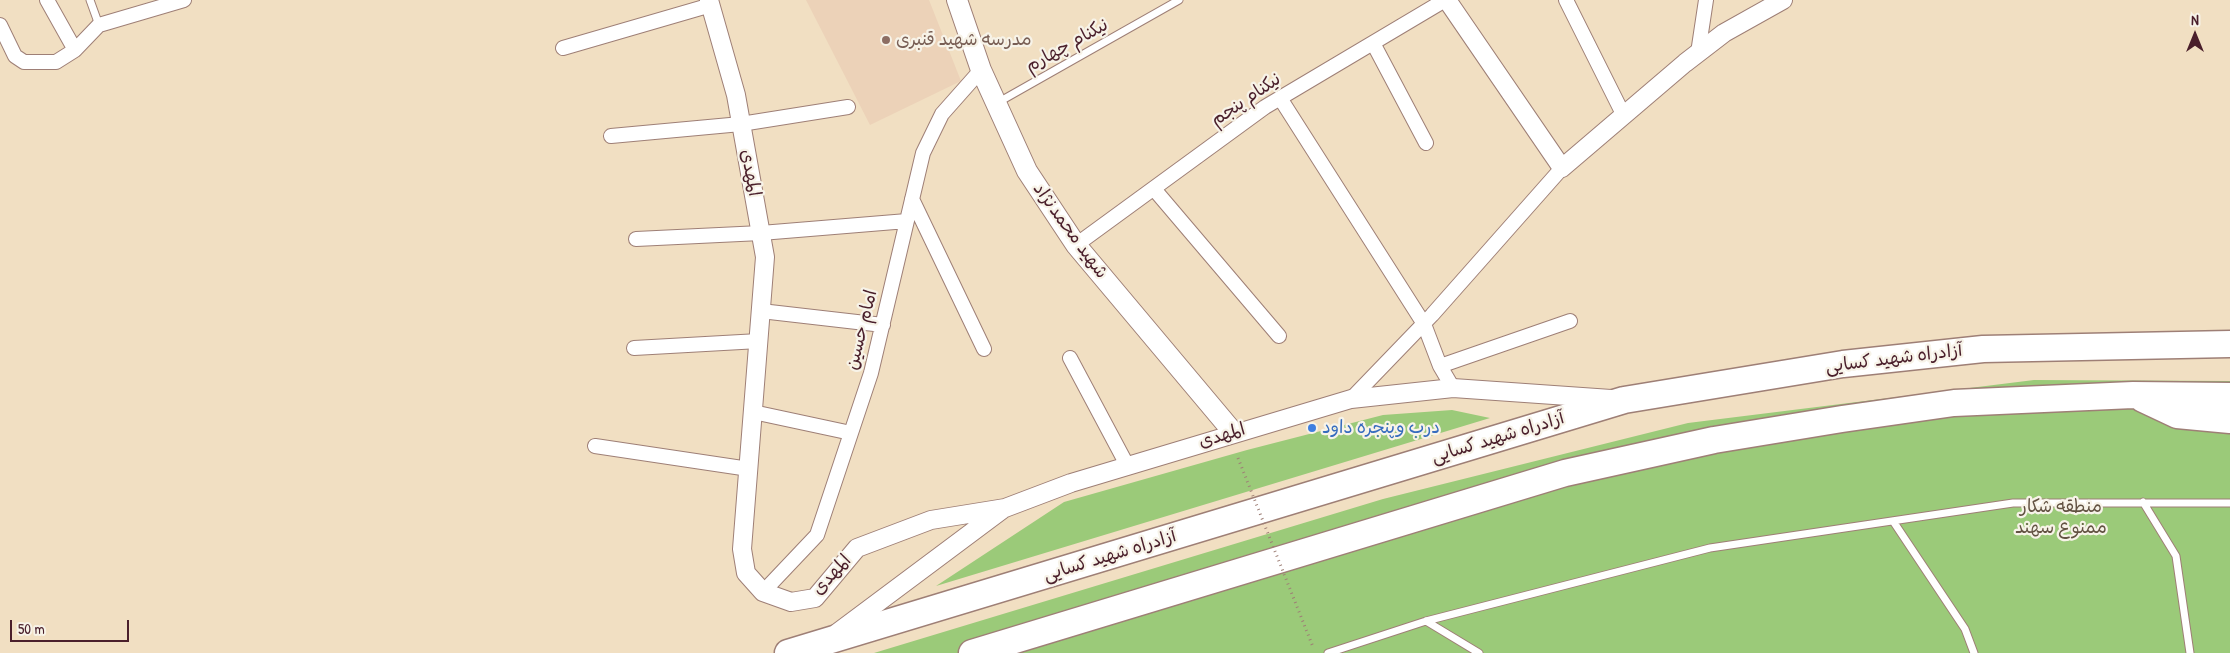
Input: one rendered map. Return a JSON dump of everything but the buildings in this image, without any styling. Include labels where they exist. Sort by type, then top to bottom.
[{"type":"highway","points":[[2158,344],[2230,336]]},
{"type":"highway","name":"آزادراه شهید کسایی","points":[[788,653],[1624,400],[1843,364],[1983,349],[2230,344]]},
{"type":"highway","points":[[2133,395],[2177,415],[2230,420]]},
{"type":"highway","points":[[972,653],[1565,473],[1714,440],[1852,417],[1954,403],[2133,395],[2230,396]]},
{"type":"main road","name":"شهید محمدنژاد","points":[[957,0],[981,70],[1027,171],[1076,245],[1233,432]]},
{"type":"street","points":[[47,0],[75,50]]},
{"type":"street","points":[[0,24],[15,56],[24,62],[56,62],[75,50],[100,25],[184,0]]},
{"type":"street","points":[[1446,0],[1562,168]]},
{"type":"street","name":"نیکنام پنجم","points":[[1076,245],[1280,98],[1446,0]]},
{"type":"street","points":[[1566,0],[1623,114]]},
{"type":"street","points":[[1698,53],[1706,0]]},
{"type":"street","points":[[1351,399],[1424,324],[1562,168],[1623,114],[1724,33],[1782,0]]},
{"type":"street","points":[[563,48],[710,2]]},
{"type":"street","name":"المهدی","points":[[710,2],[736,95],[766,258],[742,549],[746,573],[763,592],[791,602],[815,598],[857,548],[931,520],[1005,508],[1070,483],[1126,465],[1233,432],[1351,399],[1454,388],[1624,400]]},
{"type":"street","points":[[1373,43],[1426,143]]},
{"type":"street","name":"امام حسین","points":[[763,592],[817,535],[871,372],[923,153],[942,114],[981,70]]},
{"type":"street","points":[[1280,98],[1424,324],[1440,366],[1454,388]]},
{"type":"street","points":[[611,136],[741,124],[848,107]]},
{"type":"street","points":[[1154,188],[1280,336]]},
{"type":"street","points":[[912,199],[984,349]]},
{"type":"street","points":[[636,239],[761,233],[907,221]]},
{"type":"street","points":[[761,311],[883,325]]},
{"type":"street","points":[[1440,366],[1570,321]]},
{"type":"street","points":[[634,348],[759,341]]},
{"type":"street","points":[[1070,358],[1126,465]]},
{"type":"street","points":[[753,412],[851,433]]},
{"type":"street","points":[[595,446],[749,469]]},
{"type":"street","points":[[825,642],[1005,508]]},
{"type":"lane","points":[[90,0],[100,25]]},
{"type":"lane","name":"نیکنام چهارم","points":[[996,103],[1179,0]]},
{"type":"lane","points":[[1328,653],[1426,621],[1710,548],[1893,522],[2013,502],[2230,503]]},
{"type":"lane","points":[[2143,502],[2176,556],[2190,653]]},
{"type":"lane","points":[[1893,522],[1965,629],[1974,653]]},
{"type":"lane","points":[[1426,621],[1479,653]]},
{"type":"path","points":[[1238,458],[1313,647]]},
{"type":"shaded area","name":"مدرسه شهید قنبری","points":[[806,0],[929,0],[961,81],[870,125]]},
{"type":"green space","name":"منطقه شکار ممنوع سهند","points":[[2034,380],[2230,381],[2230,653],[874,653],[1383,499],[1688,423]]},
{"type":"green space","points":[[1452,410],[1490,418],[936,586],[1064,502],[1247,450],[1383,415]]},
{"type":"place","name":"مدرسه شهید قنبری","points":[[886,40]]},
{"type":"place","name":"درب وپنجره داود","points":[[1312,428]]}]
